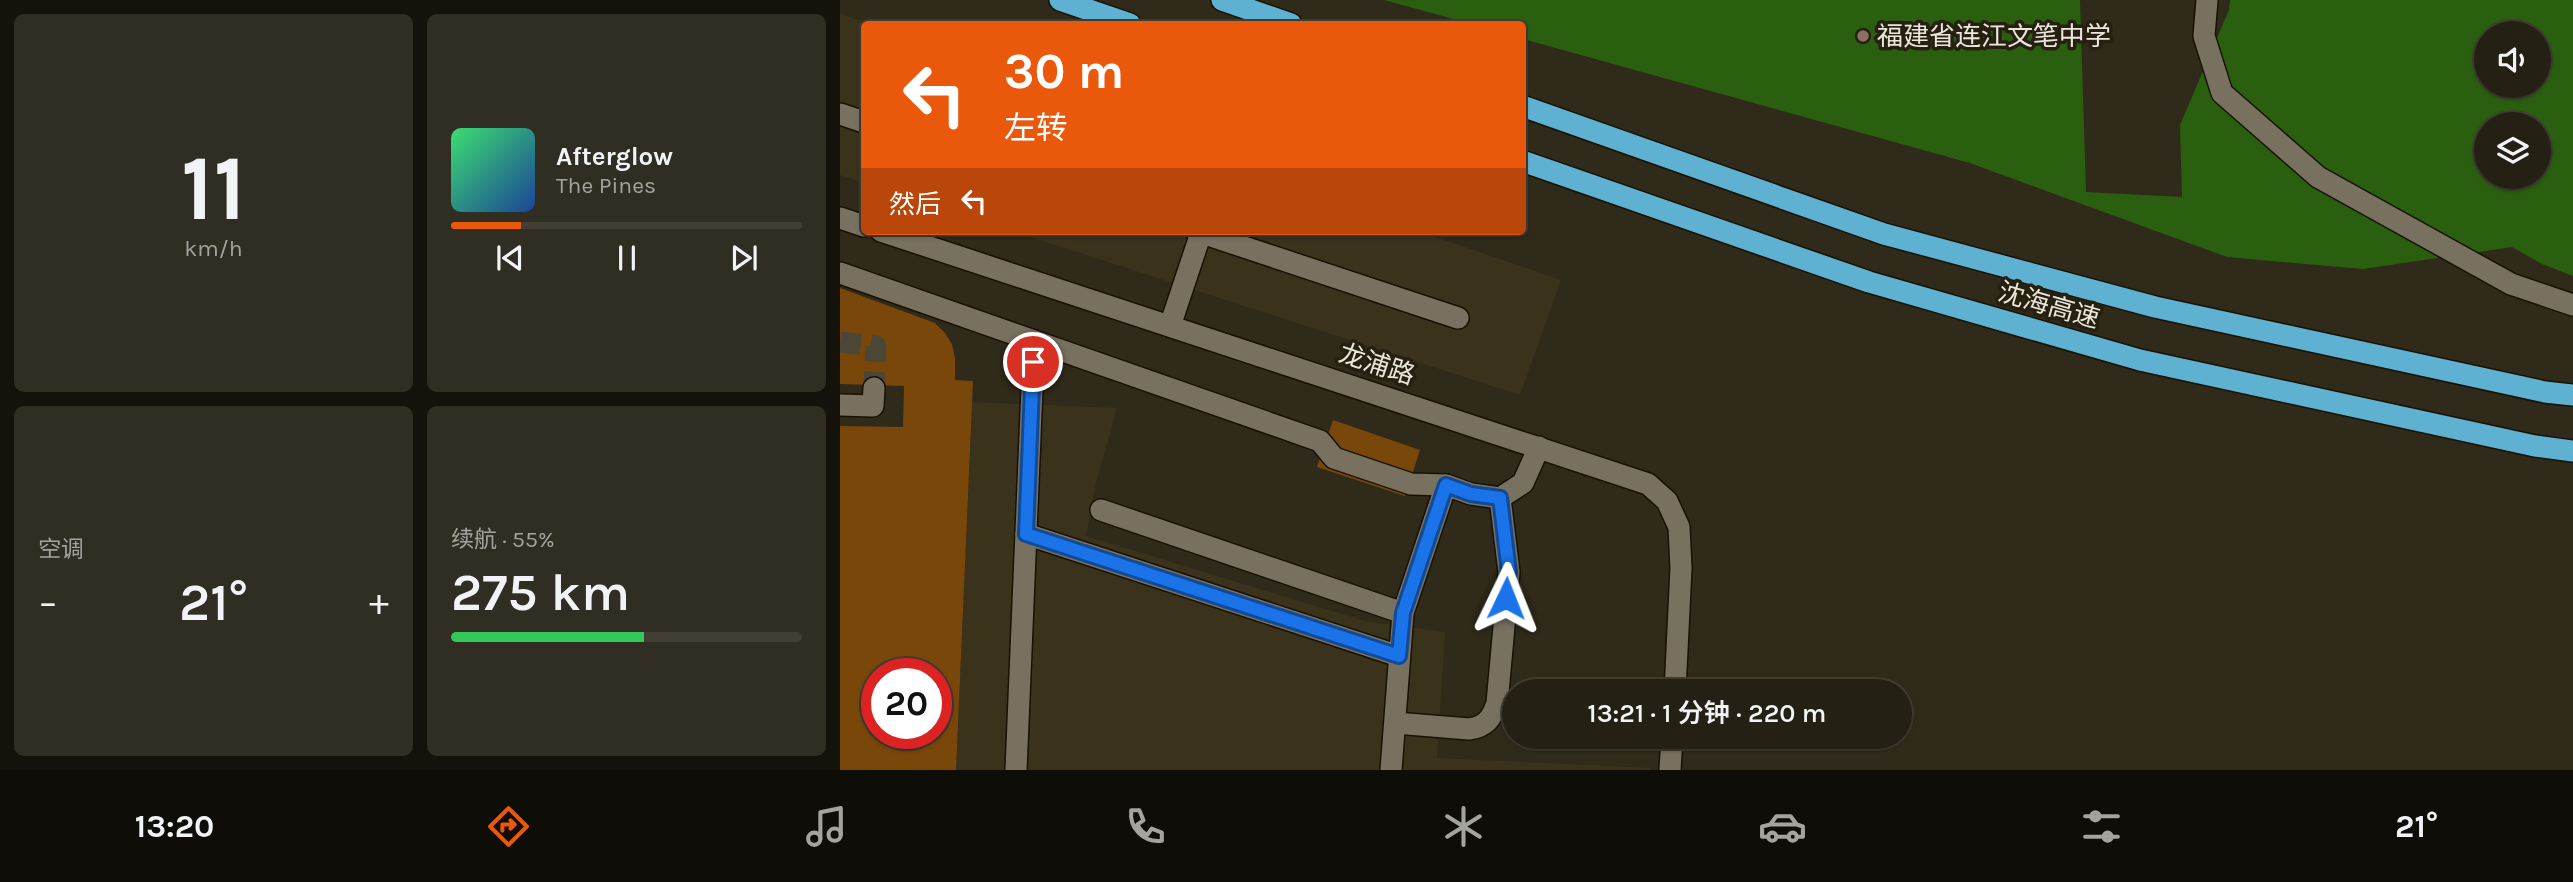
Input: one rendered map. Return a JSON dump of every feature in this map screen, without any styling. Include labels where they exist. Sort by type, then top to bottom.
[{"type":"highway","points":[[1060,0],[1121,21]]},
{"type":"highway","points":[[1222,0],[1282,21]]},
{"type":"highway","name":"沈海高速","points":[[1526,107],[1884,234],[2155,307],[2532,389],[2573,395]]},
{"type":"highway","name":"沈海高速","points":[[1526,162],[1869,282],[2140,360],[2535,446],[2573,451]]},
{"type":"street","points":[[2207,0],[2204,36],[2222,93],[2318,177],[2511,284],[2573,305]]},
{"type":"street","points":[[840,114],[861,121]]},
{"type":"street","points":[[840,218],[861,225]]},
{"type":"street","name":"龙浦路","points":[[893,235],[1648,484],[1667,501],[1679,527],[1681,568],[1676,679]]},
{"type":"street","points":[[1170,326],[1198,235]]},
{"type":"street","points":[[1208,235],[1458,318]]},
{"type":"street","points":[[840,273],[1320,441],[1335,458],[1411,484],[1446,485],[1471,494],[1500,498],[1523,483],[1539,447]]},
{"type":"street","points":[[1016,770],[1034,341]]},
{"type":"street","points":[[840,405],[873,405],[874,388]]},
{"type":"street","points":[[1391,770],[1403,613],[1446,485]]},
{"type":"street","points":[[1395,723],[1479,728],[1488,723],[1494,713],[1509,572],[1500,498]]},
{"type":"street","points":[[1101,510],[1403,613]]},
{"type":"street","points":[[1026,534],[1399,656]]},
{"type":"street","points":[[1671,770],[1672,749]]},
{"type":"shaded area","points":[[840,14],[862,21],[861,182],[840,175]]},
{"type":"shaded area","points":[[1024,235],[1430,235],[1561,280],[1520,395]]},
{"type":"shaded area","points":[[972,402],[1117,408],[1095,487],[1086,536],[1365,621],[1445,632],[1437,758],[1650,770],[956,770]]},
{"type":"green space","points":[[1384,0],[2080,0],[2086,192],[2182,197],[2180,125],[2229,10],[2230,0],[2573,0],[2573,276],[2542,264],[2512,247],[2363,269],[2227,257],[1970,163],[1526,40],[1526,21],[1461,21]]},
{"type":"building","points":[[840,288],[935,323],[952,344],[955,380],[973,381],[956,770],[840,770],[840,426],[903,427],[904,386],[840,384]]},
{"type":"building","points":[[1333,420],[1420,450],[1405,496],[1317,467]]},
{"type":"tunnel","points":[[840,342],[876,346],[874,388]]},
{"type":"place","name":"福建省连江文笔中学","points":[[1863,36]]},
{"type":"route","points":[[1033,362],[1026,534],[1399,656],[1403,613],[1446,485],[1471,494],[1500,498],[1509,572],[1506,598]]}]
